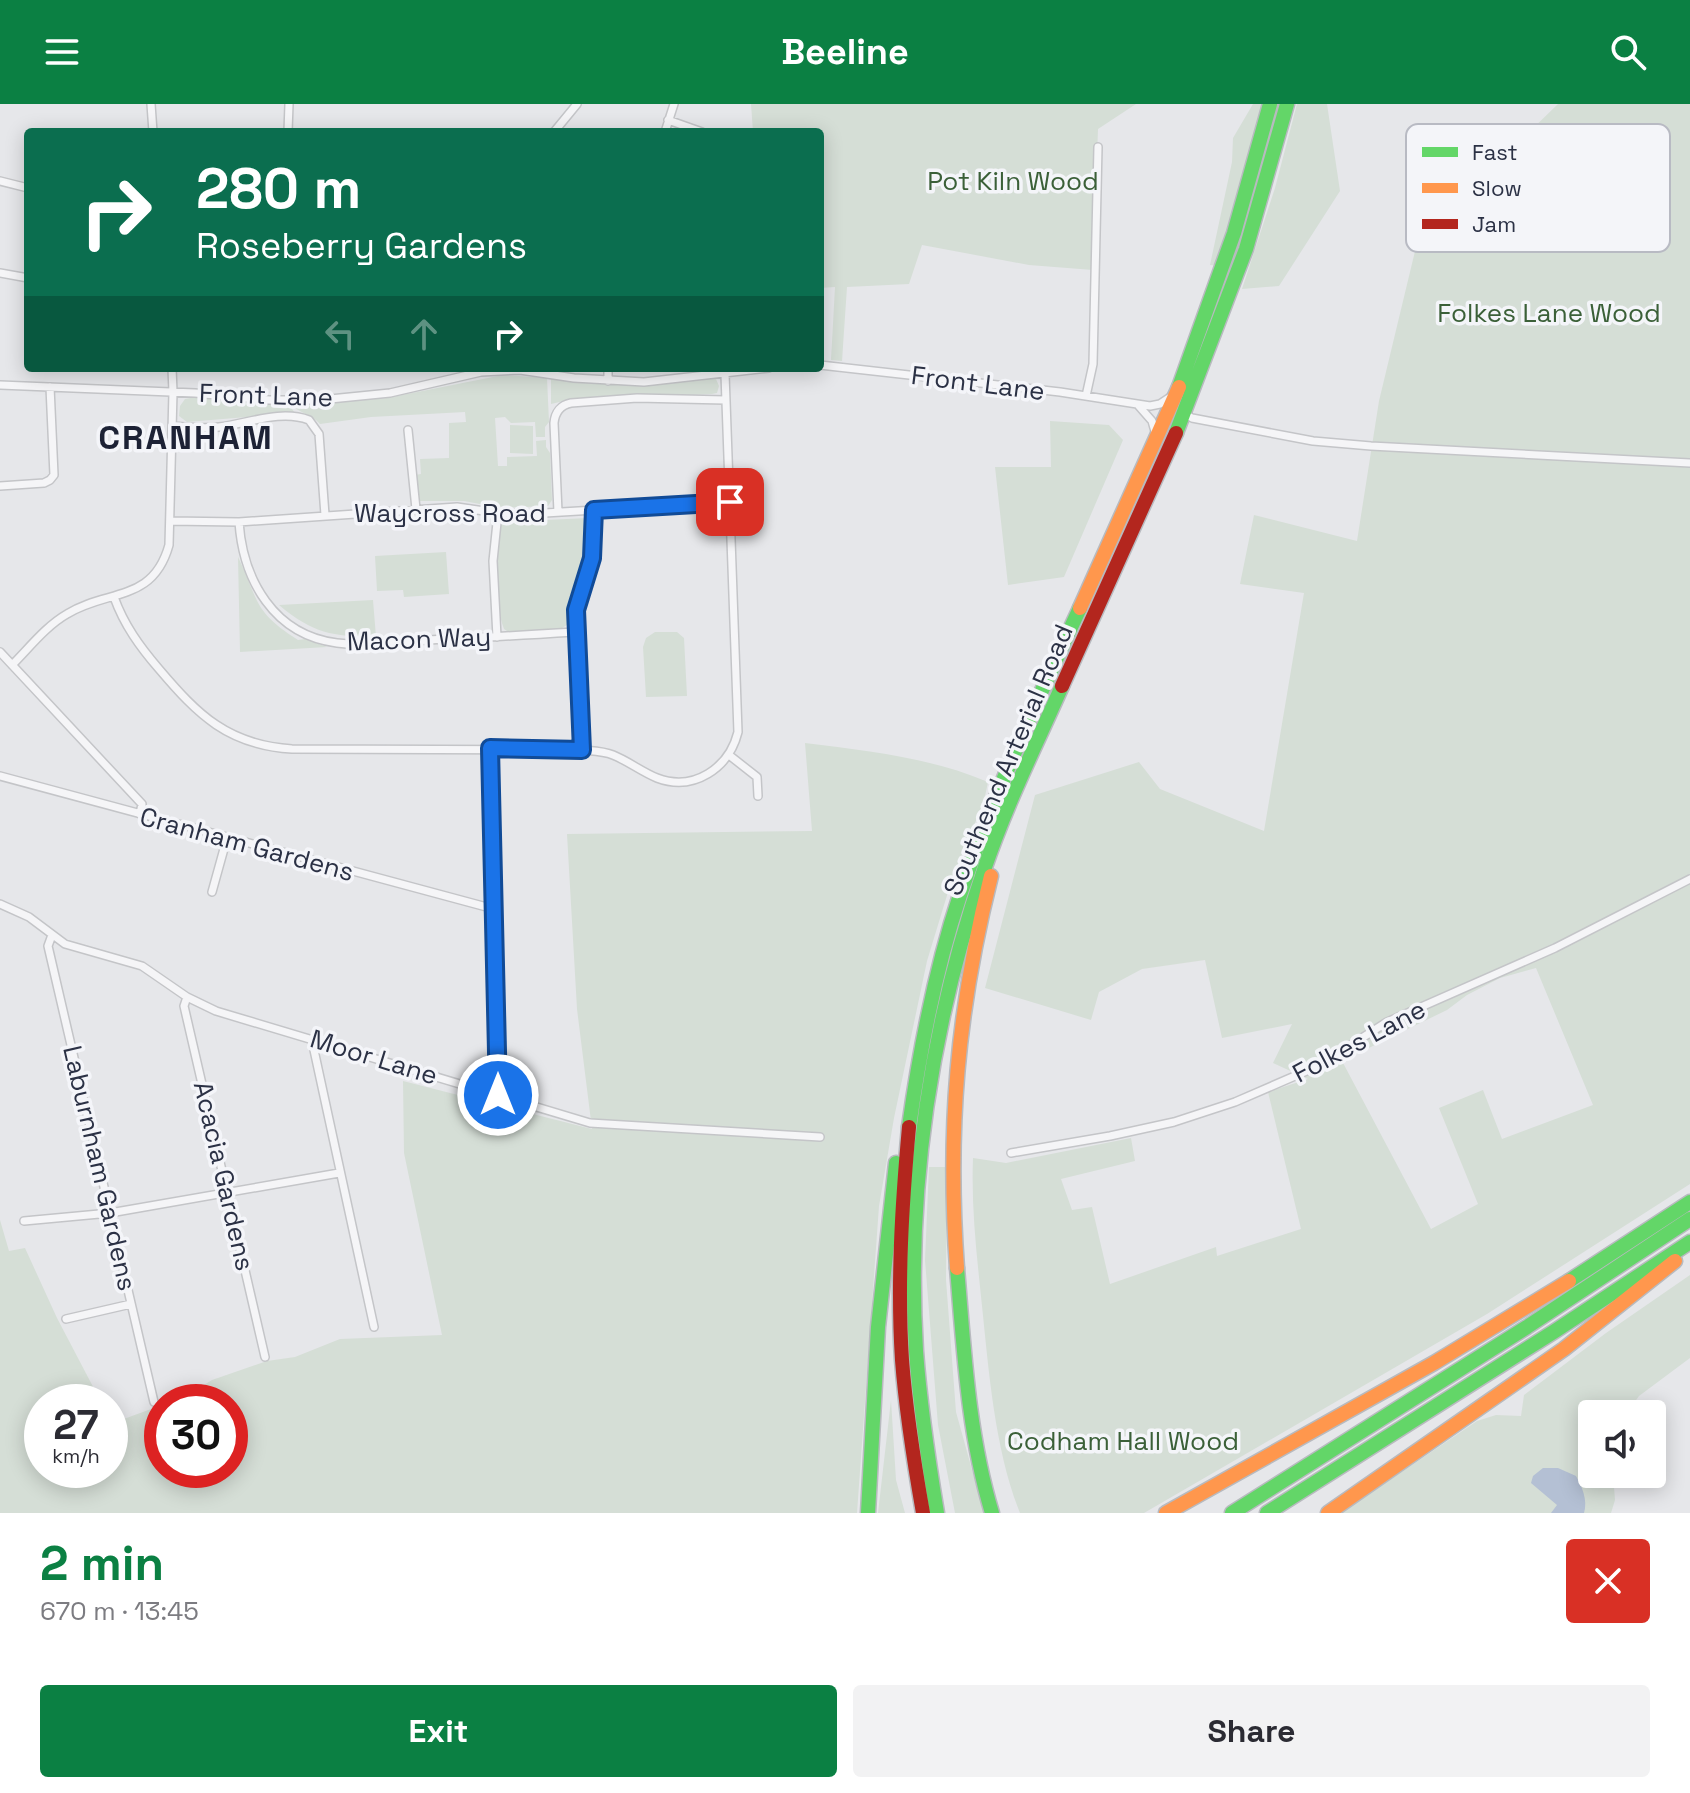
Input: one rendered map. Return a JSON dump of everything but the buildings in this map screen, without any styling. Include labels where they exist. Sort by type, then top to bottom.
[{"type":"highway","name":"Southend Arterial Road","points":[[923,1513],[907,1417],[899,1284],[903,1189],[920,1054],[938,974],[959,898],[1003,781],[1182,381],[1236,229],[1270,104]]},
{"type":"highway","name":"Southend Arterial Road","points":[[937,1513],[924,1429],[915,1337],[916,1217],[922,1137],[934,1057],[951,978],[985,866],[1017,788],[1185,414],[1215,337],[1250,236],[1287,104]]},
{"type":"highway","points":[[992,1513],[975,1435],[963,1330],[954,1197],[953,1108],[956,1064],[974,950],[997,852],[1017,788]]},
{"type":"highway","points":[[868,1513],[878,1327],[889,1209],[910,1068],[932,973],[959,898]]},
{"type":"highway","points":[[1166,1513],[1434,1363],[1566,1283],[1690,1202]]},
{"type":"highway","points":[[1232,1513],[1527,1327],[1690,1219]]},
{"type":"highway","points":[[1267,1513],[1690,1245]]},
{"type":"highway","points":[[1328,1513],[1564,1349],[1658,1277],[1690,1245]]},
{"type":"street","points":[[151,104],[153,128]]},
{"type":"street","points":[[288,128],[289,104]]},
{"type":"street","points":[[557,128],[577,104]]},
{"type":"street","points":[[666,128],[674,104]]},
{"type":"street","points":[[668,120],[691,128]]},
{"type":"street","points":[[1086,396],[1093,364],[1098,147]]},
{"type":"street","points":[[0,181],[24,187]]},
{"type":"street","points":[[0,273],[24,277]]},
{"type":"street","name":"Front Lane","points":[[824,365],[1155,405],[1165,402],[1182,381]]},
{"type":"street","points":[[12,665],[69,612],[141,586],[156,574],[169,545],[172,372]]},
{"type":"street","name":"Front Lane","points":[[0,385],[320,400],[390,393],[481,372]]},
{"type":"street","name":"Front Lane","points":[[536,372],[608,381],[676,380],[740,372]]},
{"type":"street","points":[[608,372],[608,381]]},
{"type":"street","points":[[114,597],[133,636],[189,705],[219,728],[243,740],[292,749],[582,750],[611,754],[658,778],[679,782],[708,775],[729,755],[738,732],[725,374]]},
{"type":"street","points":[[0,486],[44,483],[54,475],[50,387]]},
{"type":"street","points":[[558,512],[554,423],[557,412],[563,406],[637,398],[725,400]]},
{"type":"street","points":[[1136,404],[1152,421],[1155,444]]},
{"type":"street","points":[[1185,414],[1192,418],[1313,441],[1690,463]]},
{"type":"street","points":[[173,426],[219,427],[284,417],[309,420],[319,434],[325,515]]},
{"type":"street","points":[[408,430],[416,509]]},
{"type":"street","name":"Waycross Road","points":[[170,521],[239,522],[457,507],[498,513],[558,512],[730,502]]},
{"type":"street","points":[[582,750],[575,632],[578,596],[594,544],[594,510]]},
{"type":"street","points":[[497,637],[493,561],[498,513]]},
{"type":"street","name":"Macon Way","points":[[239,522],[244,557],[257,589],[278,616],[317,639],[346,644],[575,632]]},
{"type":"street","points":[[0,652],[142,804],[140,814]]},
{"type":"street","points":[[490,748],[498,1095]]},
{"type":"street","points":[[729,755],[757,777],[758,796]]},
{"type":"street","name":"Cranham Gardens","points":[[0,776],[494,909]]},
{"type":"street","points":[[212,892],[227,838]]},
{"type":"street","name":"Folkes Lane","points":[[1011,1153],[1151,1127],[1235,1102],[1318,1066],[1387,1022],[1555,948],[1690,879]]},
{"type":"street","name":"Moor Lane","points":[[0,904],[29,917],[52,935],[81,950],[142,966],[187,997],[216,1011],[590,1123],[820,1137]]},
{"type":"street","name":"Laburnham Gardens","points":[[52,935],[48,946],[150,1384]]},
{"type":"street","name":"Acacia Gardens","points":[[187,997],[184,1006],[265,1357]]},
{"type":"street","points":[[316,1040],[314,1050],[374,1327]]},
{"type":"street","points":[[24,1221],[110,1213],[339,1173]]},
{"type":"street","points":[[66,1319],[131,1304]]},
{"type":"green space","name":"Pot Kiln Wood","points":[[751,104],[1136,104],[1098,129],[1093,270],[1029,265],[922,245],[909,284],[847,287],[842,361],[831,360],[835,287],[824,288],[824,128],[753,128]]},
{"type":"green space","points":[[1253,104],[1264,104],[1221,266],[1210,265],[1232,162],[1233,138]]},
{"type":"green space","points":[[1297,104],[1327,104],[1340,191],[1279,286],[1242,289],[1275,188]]},
{"type":"green space","points":[[1558,104],[1690,104],[1690,1184],[1487,1314],[1144,1513],[1020,1513],[1004,1464],[991,1385],[975,1232],[973,1158],[1006,1163],[1131,1138],[1135,1161],[1061,1179],[1072,1210],[1092,1207],[1110,1284],[1216,1247],[1217,1256],[1301,1229],[1268,1092],[1308,1079],[1273,1063],[1292,1024],[1222,1038],[1205,960],[1142,969],[1099,992],[1091,1020],[985,988],[1035,795],[1139,762],[1160,789],[1264,831],[1304,593],[1240,584],[1254,515],[1357,541],[1379,401],[1415,252],[1670,252],[1670,124],[1537,124]],"holes":[[[1536,968],[1593,1105],[1502,1139],[1483,1090],[1439,1108],[1478,1204],[1431,1229],[1342,1061],[1447,1010],[1467,995],[1500,978]]]},
{"type":"green space","points":[[503,375],[547,378],[549,422],[545,427],[545,437],[536,437],[535,422],[511,423],[505,417],[495,418],[498,466],[507,466],[507,457],[537,456],[536,441],[546,440],[550,453],[552,500],[548,506],[501,508],[464,501],[418,501],[415,475],[421,474],[420,459],[449,458],[449,423],[466,422],[465,412],[371,417],[320,424],[291,404],[387,398]]},
{"type":"green space","points":[[712,378],[719,386],[717,393],[611,395],[551,404],[551,379],[641,385]]},
{"type":"green space","points":[[195,397],[289,405],[295,413],[187,422],[179,416],[180,406],[185,399]]},
{"type":"green space","points":[[1050,421],[1109,425],[1123,440],[1064,577],[1008,585],[995,467],[1051,467]]},
{"type":"green space","points":[[510,425],[533,426],[533,454],[510,453]]},
{"type":"green space","points":[[588,518],[590,547],[570,623],[559,630],[510,633],[504,629],[498,606],[496,576],[502,522]]},
{"type":"green space","points":[[446,552],[449,594],[404,597],[403,590],[377,591],[375,556]]},
{"type":"green space","points":[[238,557],[259,604],[272,621],[298,640],[305,639],[327,647],[240,652]]},
{"type":"green space","points":[[373,600],[376,637],[324,632],[279,605]]},
{"type":"green space","points":[[655,632],[677,632],[684,638],[687,696],[646,697],[643,647],[646,638]]},
{"type":"green space","points":[[805,743],[921,761],[988,782],[984,801],[952,879],[927,961],[894,1118],[879,1206],[857,1513],[0,1513],[0,1220],[9,1251],[25,1248],[92,1384],[24,1384],[24,1488],[128,1488],[128,1417],[144,1412],[144,1488],[248,1488],[248,1384],[205,1384],[267,1361],[295,1357],[340,1339],[442,1335],[404,1153],[403,1081],[592,1129],[577,1009],[567,834],[812,831]]},
{"type":"green space","points":[[929,1167],[947,1167],[946,1280],[956,1412],[984,1513],[955,1513],[938,1425],[925,1260]]},
{"type":"green space","points":[[1690,1275],[1690,1358],[1636,1400],[1578,1400],[1578,1488],[1614,1488],[1611,1513],[1341,1513],[1477,1421],[1496,1415],[1521,1416],[1524,1395]]},
{"type":"green space","points":[[891,1400],[896,1480],[905,1513],[878,1513]]},
{"type":"water","points":[[1543,1468],[1558,1468],[1576,1476],[1578,1488],[1582,1488],[1585,1498],[1584,1513],[1551,1513],[1557,1505],[1531,1483],[1533,1476]]},
{"type":"traffic: fast","points":[[1179,387],[1234,233],[1270,104]]},
{"type":"traffic: fast","points":[[1176,433],[1246,249],[1287,104]]},
{"type":"traffic: fast","points":[[909,1127],[929,1010],[960,895],[1001,785],[1080,608]]},
{"type":"traffic: fast","points":[[937,1513],[920,1392],[914,1290],[915,1229],[926,1107],[965,928],[992,847],[1062,686]]},
{"type":"traffic: fast","points":[[868,1513],[878,1327],[896,1163]]},
{"type":"traffic: fast","points":[[1569,1281],[1690,1202]]},
{"type":"traffic: fast","points":[[1232,1513],[1527,1327],[1690,1219]]},
{"type":"traffic: fast","points":[[1267,1513],[1690,1242]]},
{"type":"traffic: fast","points":[[957,1268],[972,1422],[992,1513]]},
{"type":"traffic: slow","points":[[1080,608],[1179,387]]},
{"type":"traffic: slow","points":[[957,1268],[953,1168],[958,1071],[970,975],[991,876]]},
{"type":"traffic: slow","points":[[1328,1513],[1564,1349],[1675,1261]]},
{"type":"traffic: slow","points":[[1166,1513],[1434,1363],[1569,1281]]},
{"type":"traffic: jam","points":[[1062,686],[1176,433]]},
{"type":"traffic: jam","points":[[909,1127],[901,1243],[902,1360],[923,1513]]},
{"type":"district","name":"CRANHAM","points":[[186,437]]},
{"type":"route","points":[[498,1095],[490,748],[582,750],[576,610],[592,558],[594,510],[730,502]]},
{"type":"park label","name":"Folkes Lane Wood","points":[[1549,313]]},
{"type":"park label","name":"Codham Hall Wood","points":[[1123,1441]]}]
